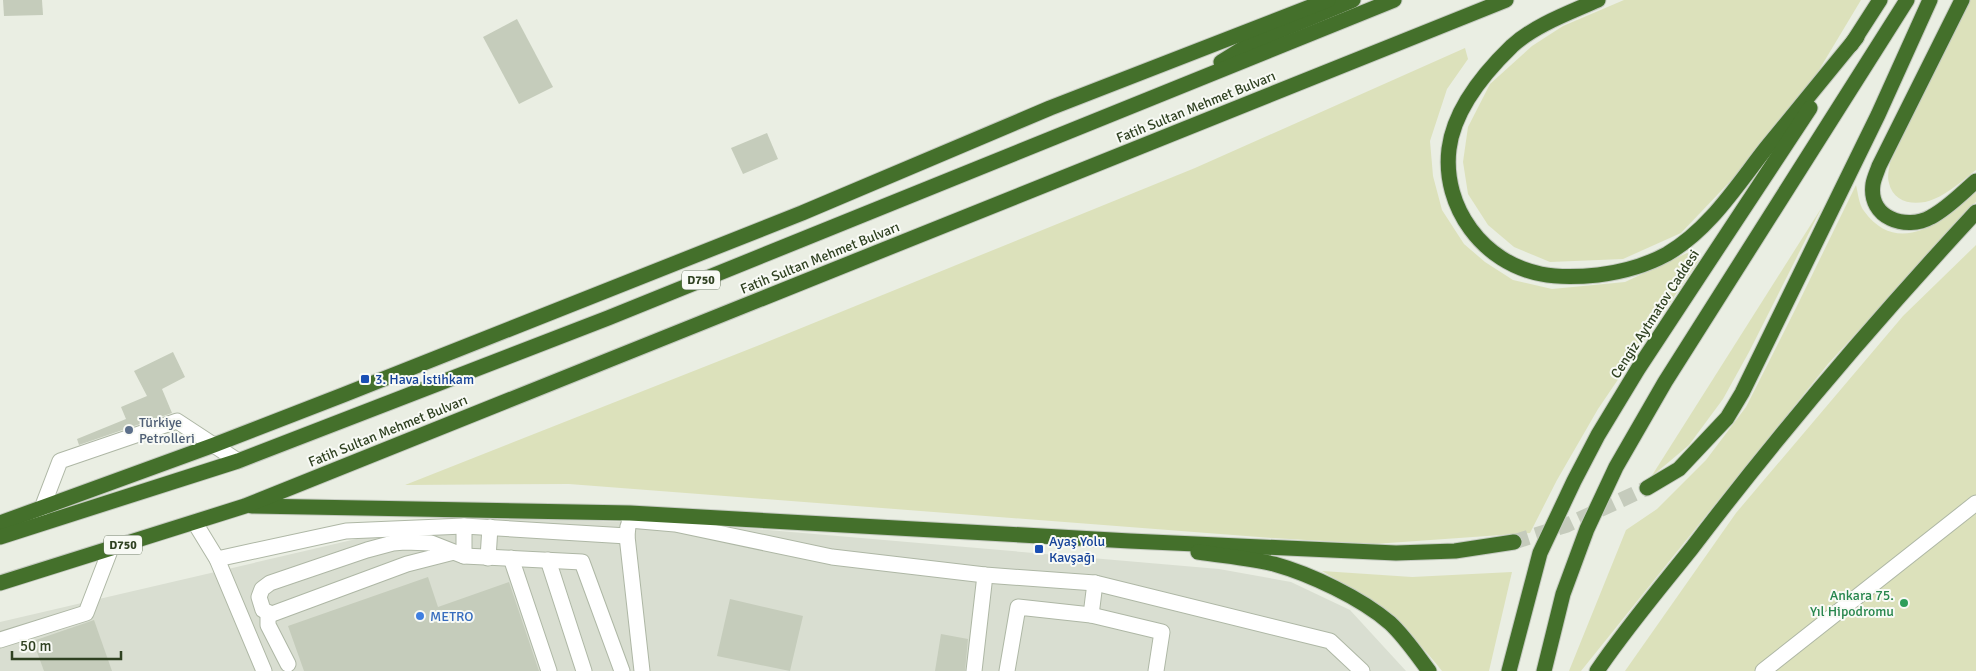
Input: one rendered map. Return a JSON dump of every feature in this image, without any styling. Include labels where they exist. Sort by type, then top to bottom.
[{"type":"highway","points":[[0,524],[214,446],[802,212],[1050,108],[1328,0]]},
{"type":"highway","points":[[1184,84],[1253,42],[1353,0]]},
{"type":"highway","name":"Fatih Sultan Mehmet Bulvarı","points":[[0,538],[238,461],[608,318],[1394,0]]},
{"type":"highway","name":"Fatih Sultan Mehmet Bulvarı","points":[[0,583],[245,506],[1506,0]]},
{"type":"highway","points":[[1598,0],[1539,28],[1513,45],[1466,101],[1456,123],[1449,148],[1449,172],[1455,199],[1468,227],[1477,238],[1499,256],[1539,274],[1581,277],[1631,270],[1666,254],[1687,241],[1734,191],[1857,37]]},
{"type":"highway","name":"Cengiz Aytmatov Caddesi","points":[[1509,671],[1540,553],[1553,522],[1598,435],[1638,369],[1880,0]]},
{"type":"highway","points":[[1544,671],[1563,594],[1587,529],[1616,468],[1665,382],[1907,0]]},
{"type":"highway","points":[[1647,488],[1679,469],[1727,418],[1742,393],[1878,115],[1930,0]]},
{"type":"highway","points":[[1962,0],[1879,166],[1873,185],[1874,198],[1878,209],[1888,218],[1907,224],[1919,222],[1942,210],[1976,181]]},
{"type":"highway","points":[[1597,671],[1786,428],[1866,332],[1976,212]]},
{"type":"highway","points":[[245,506],[630,516],[1396,553],[1456,551],[1514,542]]},
{"type":"highway","points":[[1130,541],[1273,564],[1312,577],[1364,606],[1390,624],[1417,654],[1429,671]]},
{"type":"street","points":[[34,528],[60,461],[177,421],[238,461]]},
{"type":"street","points":[[1763,671],[1976,503]]},
{"type":"street","points":[[642,671],[627,536],[630,516],[832,557],[986,575],[1095,583],[1330,641],[1362,671]]},
{"type":"street","points":[[195,523],[216,559],[264,671]]},
{"type":"street","points":[[216,559],[346,531],[464,526],[627,536]]},
{"type":"street","points":[[459,554],[464,526]]},
{"type":"street","points":[[488,558],[490,527]]},
{"type":"street","points":[[459,554],[407,564],[276,612],[268,613],[263,610],[259,597],[265,585],[393,543],[431,543],[459,554],[488,558],[582,562],[622,671]]},
{"type":"street","points":[[0,640],[86,613],[111,548]]},
{"type":"street","points":[[512,558],[549,671]]},
{"type":"street","points":[[548,560],[584,671]]},
{"type":"street","points":[[974,671],[986,575]]},
{"type":"street","points":[[1091,615],[1095,583]]},
{"type":"street","points":[[1007,671],[1018,607],[1091,615],[1162,632],[1156,671]]},
{"type":"street","points":[[268,613],[268,625],[288,664]]},
{"type":"shaded area","points":[[451,517],[745,528],[1219,569],[1291,582],[1350,610],[1406,671],[0,671],[0,622]]},
{"type":"green space","points":[[1624,0],[1861,0],[1816,75],[1741,170],[1681,233],[1623,259],[1550,262],[1514,247],[1488,225],[1468,194],[1463,162],[1468,127],[1490,84],[1532,46],[1563,26]]},
{"type":"green space","points":[[1968,0],[1976,0],[1976,170],[1950,190],[1934,199],[1920,203],[1906,202],[1891,190],[1888,178],[1890,163]]},
{"type":"green space","points":[[1465,48],[1468,59],[1447,89],[1430,141],[1433,176],[1442,210],[1464,244],[1485,262],[1513,280],[1552,289],[1625,282],[1687,253],[1699,260],[1598,409],[1557,480],[1530,533],[1374,544],[1273,538],[569,484],[405,485],[757,346],[1195,168]]},
{"type":"green space","points":[[1856,185],[1864,211],[1878,225],[1892,232],[1907,233],[1921,230],[1936,223],[1976,191],[1976,202],[1828,364],[1581,671],[1569,671],[1626,530],[1657,509],[1706,460],[1746,407]]},
{"type":"green space","points":[[1822,207],[1749,352],[1723,399],[1689,445],[1651,477]]},
{"type":"green space","points":[[1976,245],[1976,671],[1625,671],[1736,513],[1903,316]]},
{"type":"green space","points":[[1322,571],[1412,577],[1512,572],[1489,671],[1442,671],[1402,627],[1356,592]]},
{"type":"building","points":[[3,0],[42,0],[43,15],[4,16]]},
{"type":"building","points":[[517,19],[553,87],[519,104],[483,37]]},
{"type":"building","points":[[767,133],[778,159],[743,174],[731,148]]},
{"type":"building","points":[[173,352],[185,377],[162,389],[172,413],[79,445],[77,439],[126,419],[121,407],[147,396],[134,371]]},
{"type":"building","name":"METRO","points":[[428,577],[438,607],[509,582],[539,671],[304,671],[288,626]]},
{"type":"building","points":[[730,599],[803,616],[790,671],[717,656]]},
{"type":"building","points":[[94,620],[112,671],[44,671],[33,641]]},
{"type":"building","points":[[941,634],[968,639],[965,671],[935,671]]},
{"type":"tunnel","points":[[1514,542],[1567,525],[1647,488]]},
{"type":"place","name":"3. Hava İstihkam","points":[[365,379]]},
{"type":"place","name":"Türkiye Petrolleri","points":[[129,430]]},
{"type":"place","name":"Ayaş Yolu Kavşağı","points":[[1039,549]]},
{"type":"place","name":"Ankara 75. Yıl Hipodromu","points":[[1904,603]]},
{"type":"place","name":"METRO","points":[[420,616]]}]
